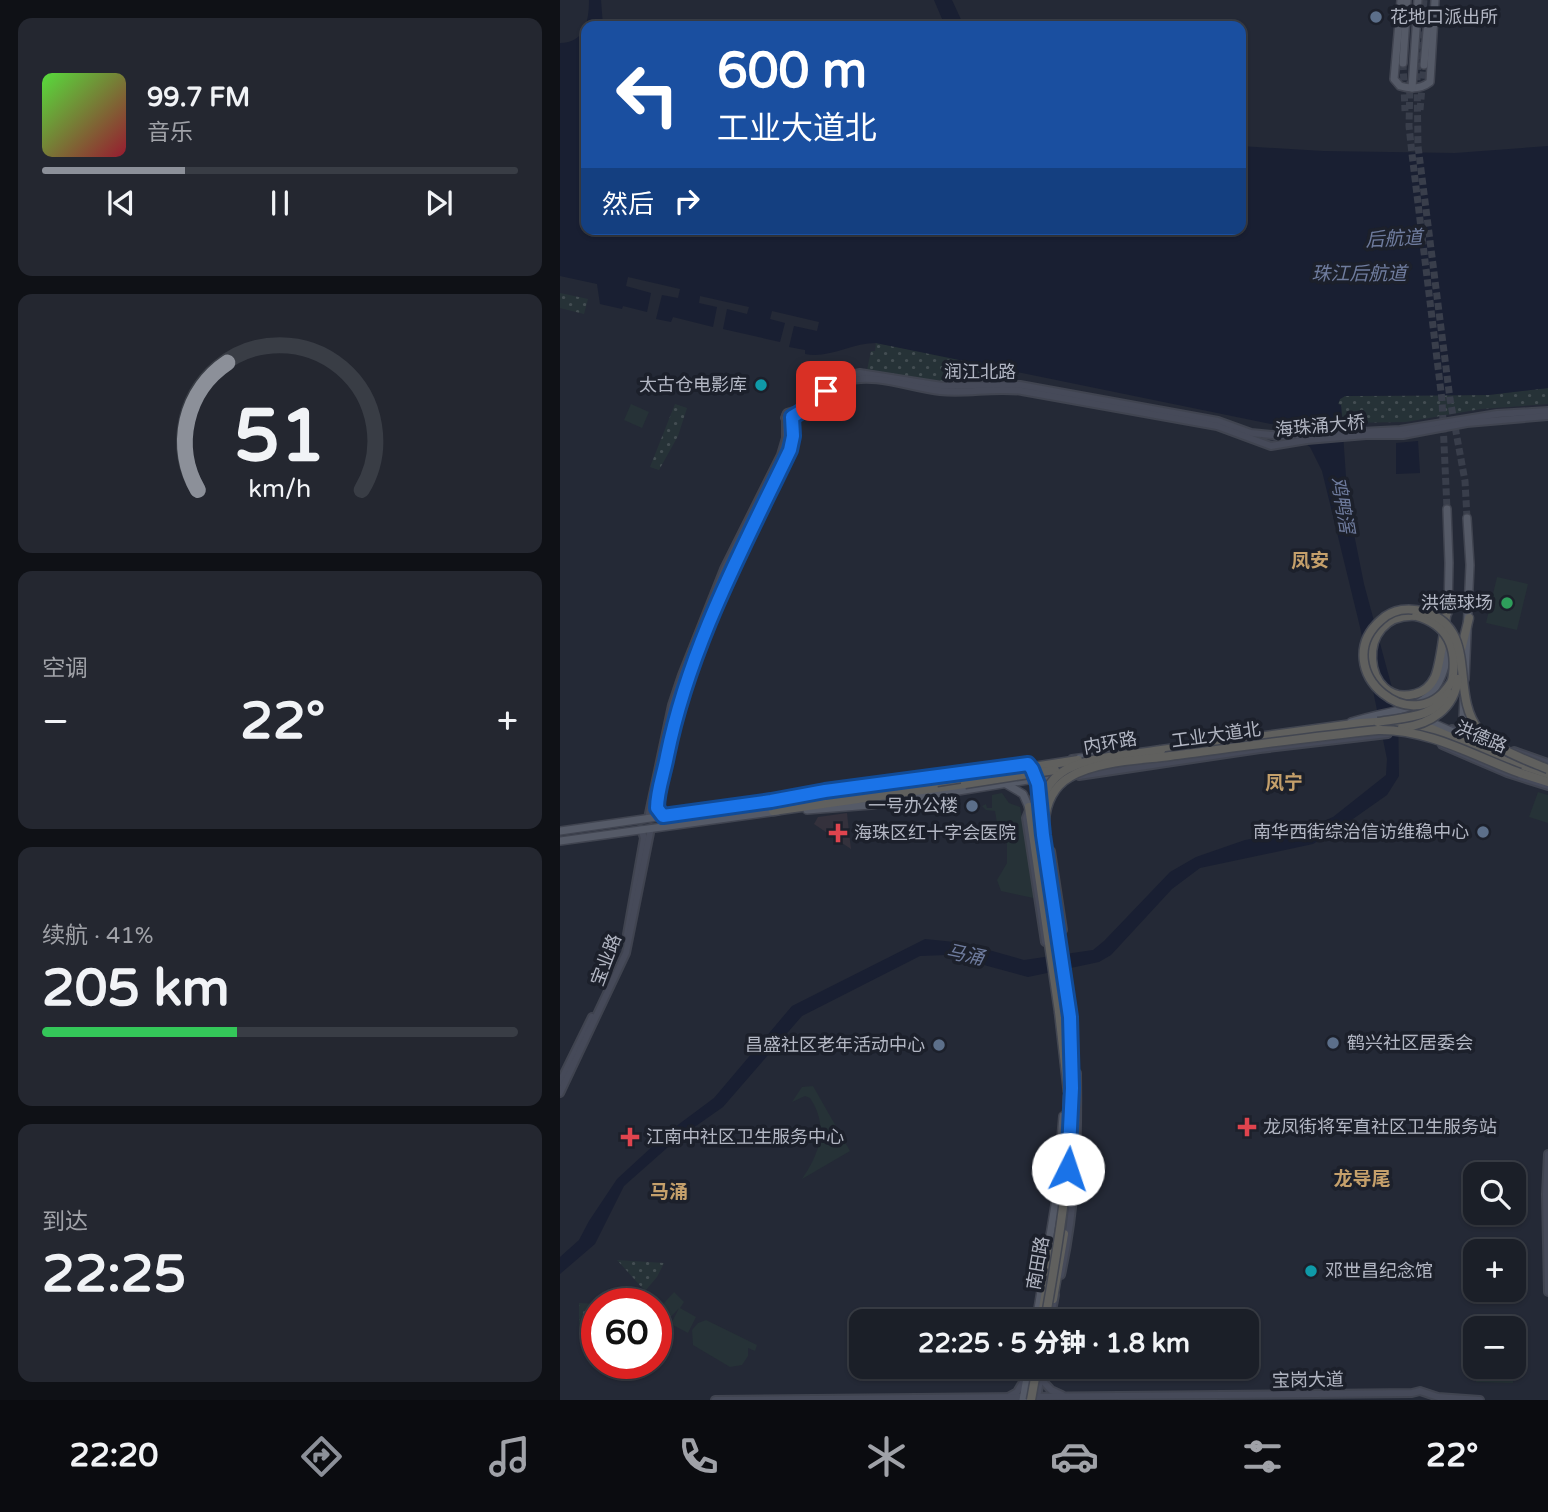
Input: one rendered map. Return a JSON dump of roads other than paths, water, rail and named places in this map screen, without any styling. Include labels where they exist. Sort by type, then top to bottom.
[{"type":"highway","points":[[1378,725],[1424,715],[1441,703],[1451,687],[1455,657],[1452,643],[1442,629],[1436,624],[1412,616],[1397,618],[1387,624],[1376,637],[1371,653],[1373,670],[1382,684],[1391,692],[1410,695],[1422,691],[1431,683],[1437,671],[1439,652],[1447,608]]},
{"type":"highway","points":[[1469,618],[1454,677],[1438,698],[1428,703],[1406,705],[1394,701],[1376,688],[1366,671],[1364,654],[1368,637],[1378,623],[1391,613],[1407,609],[1419,610],[1443,620],[1458,642],[1463,663],[1465,704],[1474,724],[1488,739],[1548,776]]},
{"type":"highway","points":[[1439,652],[1440,614]]},
{"type":"highway","points":[[1378,725],[1415,726],[1445,710],[1457,686],[1460,660],[1458,642]]},
{"type":"highway","name":"内环路","points":[[1047,1309],[1067,1189],[1072,1068],[1069,998],[1047,846],[1045,817],[1053,794],[1070,776],[1088,769],[1378,725]]},
{"type":"highway","name":"内环路","points":[[1046,1309],[1073,1095],[1066,1018],[1039,826],[1041,799],[1053,779],[1072,766],[1161,750],[1378,725],[1427,736],[1500,766],[1548,776]]},
{"type":"highway","points":[[852,797],[1161,750]]},
{"type":"highway","points":[[772,806],[1126,762]]},
{"type":"highway","points":[[1029,807],[1073,1095]]},
{"type":"highway","points":[[1054,1299],[1075,1147],[1072,1068]]},
{"type":"highway","points":[[1030,1399],[1034,1379]]},
{"type":"main road","points":[[1401,0],[1394,79],[1400,86],[1412,88],[1430,82],[1432,0]]},
{"type":"main road","points":[[1403,64],[1407,0]]},
{"type":"main road","points":[[1412,88],[1418,0]]},
{"type":"main road","points":[[1424,65],[1432,0]]},
{"type":"main road","name":"润江北路","points":[[788,416],[828,383],[860,373],[942,386],[1020,385],[1224,426]]},
{"type":"main road","points":[[1420,429],[1548,414]]},
{"type":"main road","points":[[663,816],[658,811],[657,803],[686,680],[731,572],[790,450],[793,436],[788,416]]},
{"type":"main road","points":[[648,818],[678,685],[724,569],[781,455],[788,416]]},
{"type":"main road","name":"海珠涌大桥","points":[[1224,426],[1271,446],[1366,435],[1403,435],[1420,429]]},
{"type":"main road","name":"海珠涌大桥","points":[[1224,426],[1251,433],[1288,436],[1420,429]]},
{"type":"main road","points":[[1043,783],[1378,725],[1420,702],[1433,692],[1441,681],[1447,664],[1447,509]]},
{"type":"main road","points":[[1467,518],[1469,618],[1462,712],[1464,723],[1474,735]]},
{"type":"main road","name":"洪德路","points":[[1399,714],[1474,735],[1548,763]]},
{"type":"main road","name":"工业大道北","points":[[560,841],[772,806],[825,791],[1350,722],[1378,725]]},
{"type":"main road","name":"工业大道北","points":[[560,831],[663,816],[772,806],[871,806],[1005,784],[1043,783],[1133,762],[1378,725]]},
{"type":"main road","name":"洪德路","points":[[1378,725],[1401,731],[1419,731],[1500,763],[1548,776]]},
{"type":"main road","name":"洪德路","points":[[1446,728],[1548,776]]},
{"type":"main road","points":[[1401,731],[1521,779],[1548,776]]},
{"type":"main road","points":[[1043,783],[1074,768],[1108,761],[1132,750]]},
{"type":"main road","points":[[1458,752],[1485,757]]},
{"type":"main road","points":[[1029,807],[1059,760]]},
{"type":"main road","points":[[1500,763],[1521,779]]},
{"type":"main road","points":[[1028,764],[1043,783]]},
{"type":"main road","points":[[1006,767],[1011,775],[1005,784],[1023,794],[1029,807]]},
{"type":"main road","points":[[992,769],[998,780],[992,786]]},
{"type":"main road","points":[[1057,953],[1046,806],[1055,786],[1066,779]]},
{"type":"main road","name":"南田路","points":[[1043,783],[1043,835],[1057,953]]},
{"type":"main road","name":"南田路","points":[[1029,807],[1035,824],[1074,1054],[1073,1095]]},
{"type":"main road","name":"宝业路","points":[[560,1093],[626,953],[651,828]]},
{"type":"main road","name":"宝业路","points":[[560,1082],[622,952],[644,838],[641,829]]},
{"type":"main road","points":[[1050,1309],[1063,1266],[1077,1156],[1077,1108],[1073,1095],[1076,1045],[1061,974]]},
{"type":"main road","name":"南田路","points":[[1046,1309],[1065,1079],[1061,974]]},
{"type":"main road","points":[[1548,1154],[1548,1292]]},
{"type":"main road","points":[[1007,1397],[1027,1379]]},
{"type":"main road","points":[[1030,1399],[1040,1379]]},
{"type":"main road","points":[[1042,1379],[1051,1390],[1071,1397]]},
{"type":"main road","name":"宝岗大道","points":[[715,1400],[1414,1396],[1420,1391],[1427,1397],[1480,1400]]},
{"type":"water","name":"珠江后航道","points":[[589,0],[601,0],[603,21],[587,21]]},
{"type":"water","points":[[934,0],[952,0],[962,21],[943,21]]},
{"type":"water","name":"珠江后航道","points":[[580,35],[581,235],[1246,235],[1246,146],[1323,151],[1455,153],[1548,146],[1548,388],[1488,395],[1345,396],[1338,404],[1341,405],[1347,491],[1354,534],[1364,584],[1398,710],[1399,776],[1387,795],[1313,844],[1200,868],[1172,889],[1111,955],[1099,962],[1028,977],[947,955],[920,956],[802,1016],[723,1107],[676,1140],[624,1186],[595,1244],[560,1274],[560,1257],[579,1240],[617,1179],[667,1133],[714,1098],[792,1006],[925,939],[964,943],[1024,960],[1093,950],[1170,872],[1196,857],[1245,840],[1303,830],[1333,817],[1386,775],[1387,759],[1360,627],[1322,471],[1310,447],[1286,427],[876,343],[831,353],[805,354],[805,350],[789,347],[794,326],[817,331],[819,322],[772,311],[770,319],[785,323],[780,342],[723,329],[727,309],[747,314],[749,307],[700,296],[699,303],[717,307],[713,327],[673,317],[671,322],[656,319],[662,295],[678,298],[680,289],[628,277],[626,286],[651,293],[647,312],[600,304],[597,284],[560,276],[560,43]]},
{"type":"water","points":[[1418,441],[1420,473],[1396,474],[1396,443]]},
{"type":"tunnel","points":[[1424,0],[1417,76],[1418,146],[1450,399],[1465,481],[1467,518]]},
{"type":"tunnel","points":[[1403,63],[1405,111]]},
{"type":"tunnel","points":[[1420,110],[1424,65]]},
{"type":"tunnel","points":[[1410,81],[1409,126],[1442,400],[1447,509]]},
{"type":"place","name":"花地口派出所","points":[[1376,17]]},
{"type":"place","name":"太古仓电影库","points":[[761,385]]},
{"type":"place","name":"洪德球场","points":[[1507,603]]},
{"type":"place","name":"一号办公楼","points":[[972,806]]},
{"type":"place","name":"南华西街综治信访维稳中心","points":[[1483,832]]},
{"type":"place","name":"海珠区红十字会医院","points":[[838,833]]},
{"type":"place","name":"鹤兴社区居委会","points":[[1333,1043]]},
{"type":"place","name":"昌盛社区老年活动中心","points":[[939,1045]]},
{"type":"place","name":"龙凤街将军直社区卫生服务站","points":[[1247,1127]]},
{"type":"place","name":"江南中社区卫生服务中心","points":[[630,1137]]},
{"type":"place","name":"邓世昌纪念馆","points":[[1311,1271]]},
{"type":"district","name":"凤安","points":[[1310,561]]},
{"type":"district","name":"凤宁","points":[[1284,783]]},
{"type":"district","name":"龙导尾","points":[[1362,1179]]},
{"type":"district","name":"马涌","points":[[669,1192]]},
{"type":"water label","name":"后航道","points":[[1394,239]]},
{"type":"water label","name":"鸡鸭滘","points":[[1342,505]]}]
